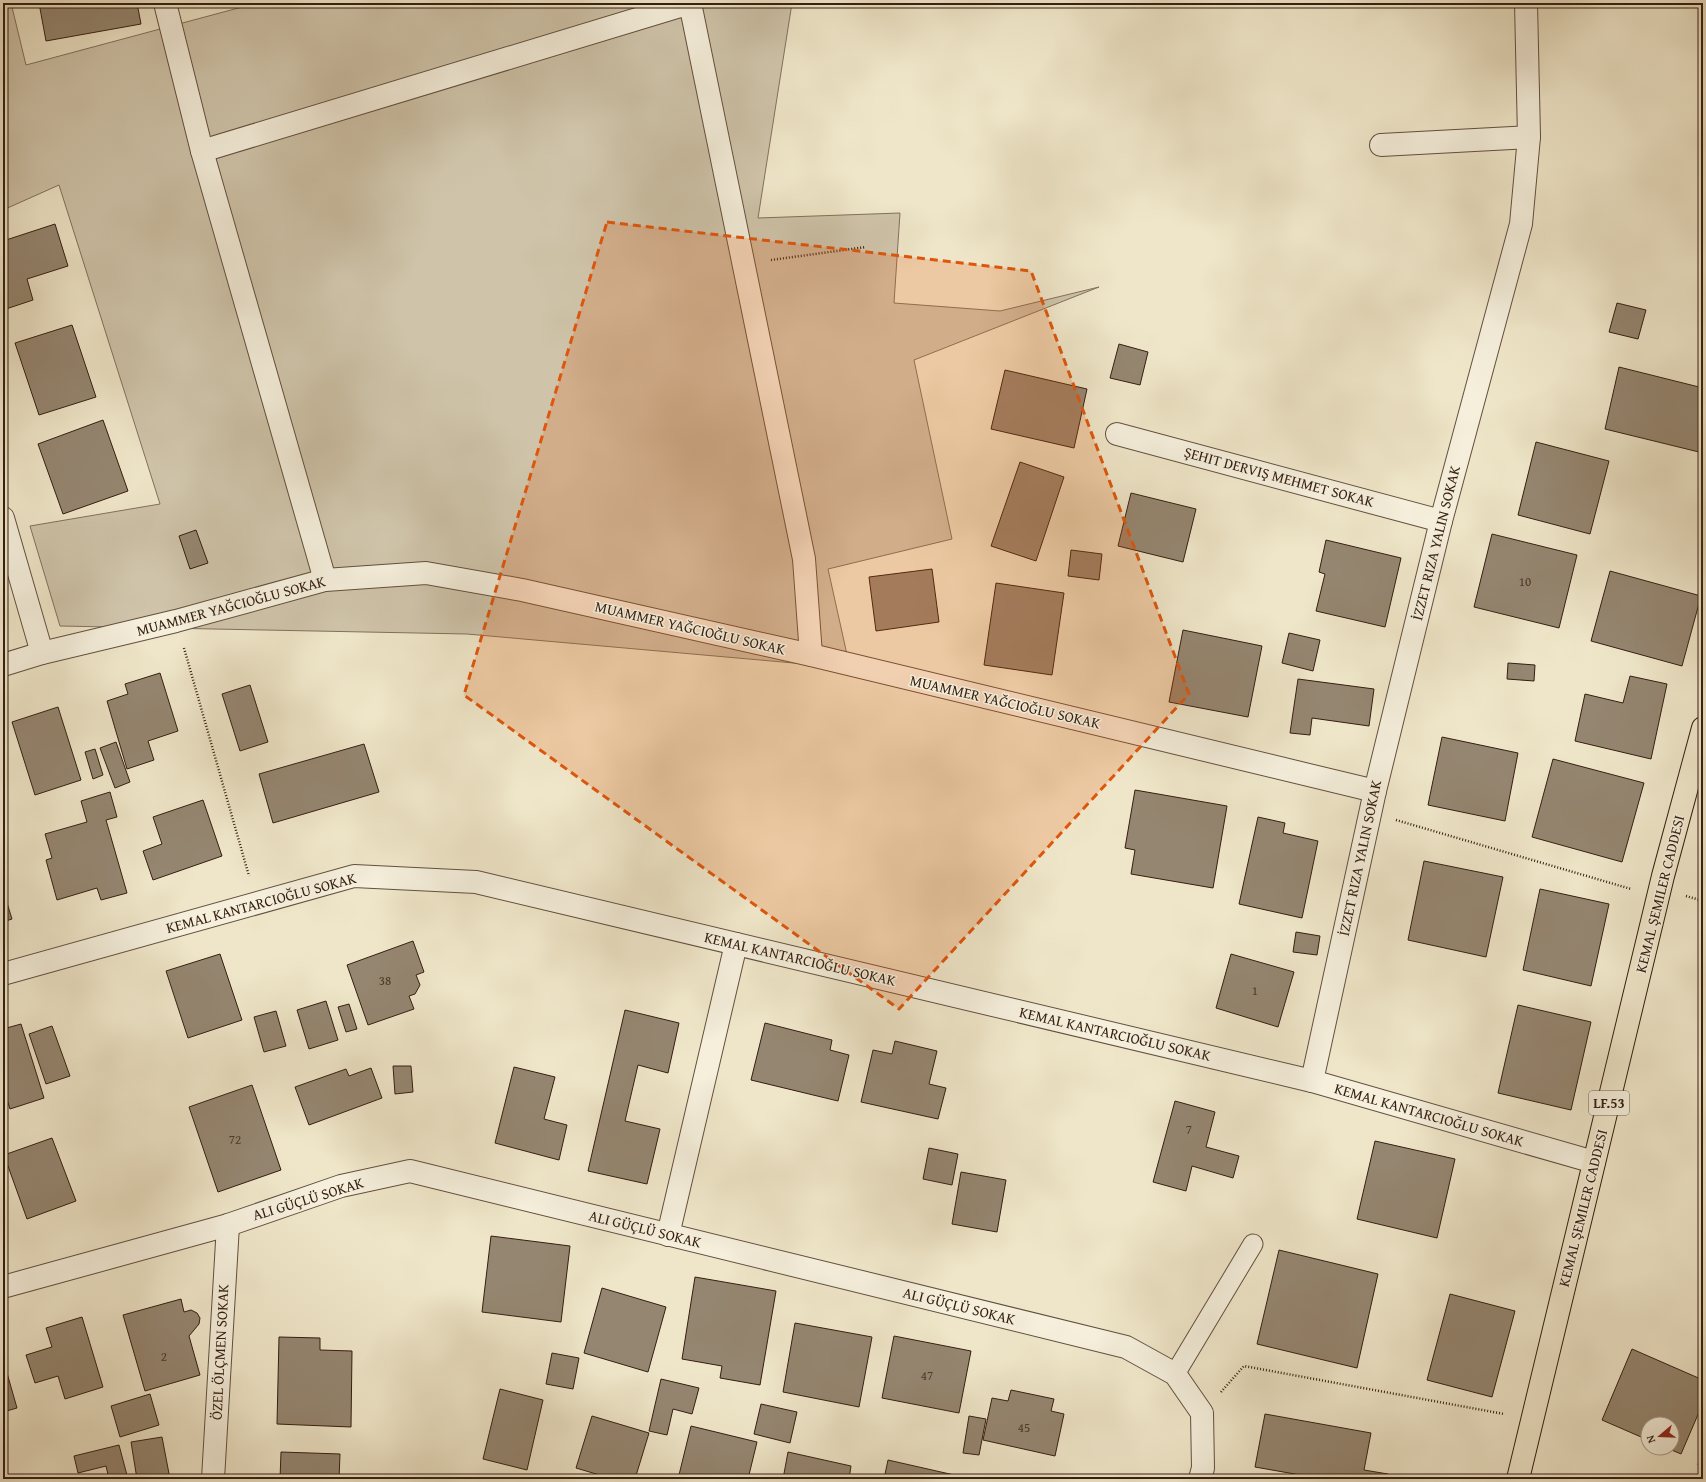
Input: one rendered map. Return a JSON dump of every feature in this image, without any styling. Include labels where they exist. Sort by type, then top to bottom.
[{"type":"main road","name":"KEMAL ŞEMILER CADDESI","points":[[1518,1479],[1659,897],[1703,728]]},
{"type":"street","points":[[165,3],[202,151],[326,580]]},
{"type":"street","points":[[202,151],[690,3],[804,559],[811,655]]},
{"type":"street","points":[[1312,1081],[1375,790],[1441,521],[1521,224],[1530,137],[1526,3]]},
{"type":"street","points":[[1381,145],[1530,137]]},
{"type":"street","name":"ŞEHIT DERVIŞ MEHMET SOKAK","points":[[1117,434],[1441,521]]},
{"type":"street","points":[[3,518],[42,653]]},
{"type":"street","points":[[3,665],[42,653],[176,621],[326,580],[426,573],[522,590],[811,655],[1375,790]]},
{"type":"street","points":[[3,974],[354,876],[476,882],[1312,1081],[1594,1162]]},
{"type":"street","points":[[668,1234],[736,944]]},
{"type":"street","name":"ALI GÜÇLÜ SOKAK","points":[[3,1287],[228,1225],[341,1186],[410,1171],[1126,1347],[1174,1374],[1202,1413]]},
{"type":"street","name":"ÖZEL ÖLÇMEN SOKAK","points":[[213,1479],[228,1225]]},
{"type":"street","points":[[1200,1479],[1203,1468],[1202,1413]]},
{"type":"lane","points":[[1174,1374],[1253,1244]]},
{"type":"path","points":[[743,264],[866,247]]},
{"type":"path","points":[[176,621],[257,904]]},
{"type":"path","points":[[1370,813],[1659,897]]},
{"type":"path","points":[[1202,1413],[1244,1366],[1532,1419]]},
{"type":"highlighted area","points":[[607,222],[1031,271],[1189,694],[899,1009],[464,695]]},
{"type":"shaded area","points":[[3,3],[11,3],[26,65],[257,3],[792,3],[758,218],[900,213],[894,303],[1000,311],[1099,287],[914,360],[952,539],[828,569],[850,668],[467,634],[60,626],[30,526],[160,504],[59,185],[3,210]]},
{"type":"building","points":[[39,3],[137,3],[141,24],[46,41]]},
{"type":"building","points":[[55,224],[68,266],[27,279],[33,300],[3,310],[3,241]]},
{"type":"building","points":[[1617,303],[1646,310],[1638,339],[1609,332]]},
{"type":"building","points":[[72,325],[96,397],[39,415],[15,343]]},
{"type":"building","points":[[1119,344],[1148,352],[1140,385],[1110,378]]},
{"type":"building","points":[[1619,367],[1703,388],[1703,453],[1605,429]]},
{"type":"building","points":[[1005,370],[1087,389],[1074,448],[991,429]]},
{"type":"building","points":[[103,420],[128,491],[63,514],[38,444]]},
{"type":"building","points":[[1536,442],[1609,461],[1590,534],[1518,515]]},
{"type":"building","points":[[1020,462],[1064,477],[1036,561],[991,546]]},
{"type":"building","points":[[1131,493],[1196,509],[1183,562],[1118,546]]},
{"type":"building","points":[[196,530],[208,563],[190,569],[179,536]]},
{"type":"building","points":[[1492,534],[1577,555],[1559,628],[1474,607]]},
{"type":"building","points":[[1326,540],[1401,558],[1385,627],[1316,611],[1325,574],[1319,572]]},
{"type":"building","points":[[1071,550],[1102,554],[1099,580],[1068,576]]},
{"type":"building","points":[[932,569],[939,622],[876,631],[869,577]]},
{"type":"building","points":[[1610,571],[1701,596],[1682,666],[1591,641]]},
{"type":"building","points":[[996,583],[1064,593],[1052,675],[984,665]]},
{"type":"building","points":[[1183,630],[1262,646],[1248,717],[1169,702]]},
{"type":"building","points":[[1289,633],[1320,640],[1313,671],[1282,663]]},
{"type":"building","points":[[1508,663],[1535,665],[1534,681],[1507,679]]},
{"type":"building","points":[[160,673],[178,731],[148,741],[154,760],[127,769],[107,701],[128,694],[125,684]]},
{"type":"building","points":[[1630,676],[1667,684],[1651,759],[1575,741],[1585,694],[1623,703]]},
{"type":"building","points":[[1298,679],[1374,689],[1369,726],[1312,718],[1310,735],[1290,733]]},
{"type":"building","points":[[250,685],[268,742],[240,751],[222,694]]},
{"type":"building","points":[[58,707],[81,780],[35,795],[12,722]]},
{"type":"building","points":[[1442,737],[1518,753],[1505,821],[1428,805]]},
{"type":"building","points":[[116,742],[130,782],[115,788],[100,748]]},
{"type":"building","points":[[364,744],[379,792],[273,823],[259,774]]},
{"type":"building","points":[[95,749],[103,775],[93,779],[85,752]]},
{"type":"building","points":[[1553,759],[1644,783],[1622,862],[1532,837]]},
{"type":"building","points":[[1135,790],[1227,806],[1213,888],[1131,874],[1135,850],[1125,848]]},
{"type":"building","points":[[110,792],[117,817],[106,820],[127,893],[101,900],[97,888],[57,900],[46,860],[52,858],[45,834],[87,822],[81,801]]},
{"type":"building","points":[[203,800],[222,856],[153,880],[143,851],[162,844],[153,817]]},
{"type":"building","points":[[1258,817],[1285,823],[1283,833],[1318,841],[1302,918],[1239,904]]},
{"type":"building","points":[[1424,861],[1503,877],[1486,957],[1408,940]]},
{"type":"building","points":[[1540,889],[1609,904],[1591,986],[1523,970]]},
{"type":"building","points":[[3,890],[12,919],[3,922]]},
{"type":"building","points":[[1296,932],[1320,936],[1317,955],[1293,952]]},
{"type":"building","points":[[413,941],[424,972],[416,975],[420,985],[415,994],[409,996],[414,1009],[368,1025],[347,965]]},
{"type":"building","points":[[220,954],[242,1020],[188,1038],[166,971]]},
{"type":"building","points":[[1231,954],[1294,972],[1278,1027],[1216,1008]]},
{"type":"building","points":[[326,1001],[338,1040],[309,1049],[297,1010]]},
{"type":"building","points":[[349,1004],[357,1029],[346,1032],[338,1007]]},
{"type":"building","points":[[1518,1005],[1591,1022],[1571,1110],[1498,1093]]},
{"type":"building","points":[[625,1010],[679,1023],[668,1073],[638,1065],[625,1121],[660,1129],[647,1184],[588,1171]]},
{"type":"building","points":[[276,1011],[286,1046],[264,1052],[254,1017]]},
{"type":"building","points":[[765,1023],[832,1040],[830,1050],[849,1055],[838,1101],[751,1080]]},
{"type":"building","points":[[21,1024],[44,1098],[10,1109],[3,1087],[3,1029]]},
{"type":"building","points":[[52,1026],[70,1076],[46,1084],[29,1034]]},
{"type":"building","points":[[895,1041],[937,1051],[929,1084],[946,1088],[938,1119],[861,1102],[873,1050],[892,1054]]},
{"type":"building","points":[[393,1066],[411,1066],[413,1092],[395,1094]]},
{"type":"building","points":[[514,1067],[555,1077],[544,1119],[567,1125],[559,1160],[495,1143]]},
{"type":"building","points":[[371,1068],[382,1098],[309,1125],[295,1087],[346,1069],[349,1076]]},
{"type":"building","points":[[252,1085],[281,1170],[218,1192],[189,1107]]},
{"type":"building","points":[[1175,1101],[1215,1112],[1206,1147],[1239,1156],[1233,1178],[1192,1166],[1186,1191],[1153,1182]]},
{"type":"building","points":[[52,1138],[76,1201],[27,1219],[4,1155]]},
{"type":"building","points":[[1375,1141],[1455,1159],[1437,1238],[1357,1219]]},
{"type":"building","points":[[929,1148],[958,1154],[952,1185],[923,1179]]},
{"type":"building","points":[[961,1172],[1006,1180],[997,1232],[952,1224]]},
{"type":"building","points":[[491,1236],[570,1246],[561,1322],[482,1312]]},
{"type":"building","points":[[1279,1250],[1378,1274],[1357,1368],[1257,1344]]},
{"type":"building","points":[[695,1277],[776,1291],[760,1385],[720,1378],[722,1366],[682,1359]]},
{"type":"building","points":[[602,1288],[666,1307],[648,1372],[584,1353]]},
{"type":"building","points":[[1450,1294],[1515,1311],[1492,1397],[1427,1380]]},
{"type":"building","points":[[181,1299],[184,1312],[191,1310],[197,1313],[200,1318],[199,1324],[189,1336],[200,1375],[145,1391],[123,1315]]},
{"type":"building","points":[[82,1317],[103,1387],[65,1399],[58,1376],[35,1383],[26,1355],[52,1347],[46,1328]]},
{"type":"building","points":[[795,1323],[872,1337],[859,1407],[783,1392]]},
{"type":"building","points":[[894,1336],[971,1351],[959,1413],[882,1398]]},
{"type":"building","points":[[279,1337],[320,1338],[320,1350],[352,1351],[351,1427],[277,1424]]},
{"type":"building","points":[[1632,1349],[1703,1380],[1703,1403],[1681,1454],[1680,1416],[1640,1416],[1640,1437],[1602,1420]]},
{"type":"building","points":[[552,1353],[579,1358],[573,1389],[546,1384]]},
{"type":"building","points":[[3,1359],[17,1408],[3,1412]]},
{"type":"building","points":[[661,1379],[699,1388],[692,1414],[673,1409],[667,1435],[649,1431]]},
{"type":"building","points":[[500,1389],[543,1400],[527,1470],[483,1459]]},
{"type":"building","points":[[1011,1390],[1054,1399],[1051,1411],[1064,1414],[1055,1456],[983,1440],[992,1398],[1008,1401]]},
{"type":"building","points":[[150,1394],[159,1425],[120,1437],[111,1406]]},
{"type":"building","points":[[761,1404],[797,1412],[790,1443],[754,1434]]},
{"type":"building","points":[[1265,1414],[1371,1433],[1364,1470],[1388,1474],[1387,1479],[1323,1479],[1255,1467]]},
{"type":"building","points":[[592,1416],[649,1433],[635,1479],[613,1479],[576,1468]]},
{"type":"building","points":[[969,1416],[986,1419],[979,1455],[963,1453]]},
{"type":"building","points":[[691,1426],[757,1442],[748,1479],[678,1479]]},
{"type":"building","points":[[162,1437],[170,1479],[137,1479],[131,1442]]},
{"type":"building","points":[[1703,1441],[1703,1466],[1698,1465]]},
{"type":"building","points":[[119,1445],[128,1479],[109,1479],[106,1466],[78,1473],[74,1456]]},
{"type":"building","points":[[281,1452],[340,1454],[339,1479],[280,1479]]},
{"type":"building","points":[[788,1452],[851,1466],[849,1479],[783,1479]]},
{"type":"building","points":[[888,1460],[963,1477],[962,1479],[884,1479]]}]
